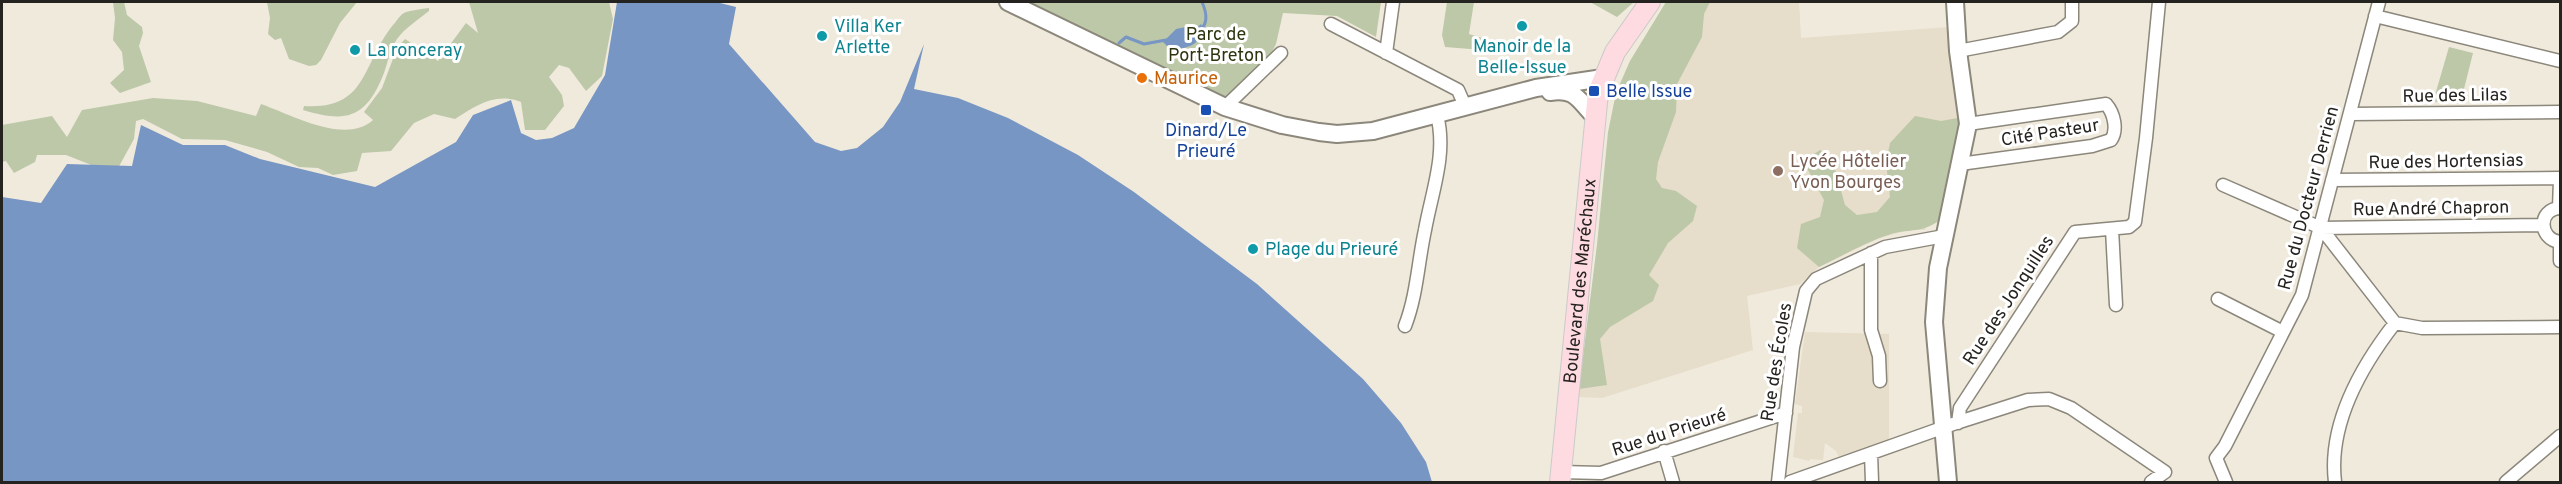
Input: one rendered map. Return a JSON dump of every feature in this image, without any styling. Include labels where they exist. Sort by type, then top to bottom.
[{"type":"main road","points":[[1008,2],[1225,107],[1292,128],[1337,134],[1373,131],[1544,86],[1603,78]]},
{"type":"main road","name":"Boulevard des Maréchaux","points":[[1560,477],[1587,220],[1595,117],[1603,78],[1616,52],[1650,2]]},
{"type":"main road","points":[[1948,483],[1951,425],[1934,322],[1938,268],[1968,124],[1958,51],[1955,2]]},
{"type":"main road","points":[[1499,97],[1521,99],[1565,90],[1595,117]]},
{"type":"street","points":[[1386,53],[1392,2]]},
{"type":"street","points":[[1958,51],[2058,32],[2072,21],[2072,2]]},
{"type":"street","name":"Rue des Jonquilles","points":[[1951,425],[2075,231],[2129,227],[2138,216],[2159,2]]},
{"type":"street","name":"Rue du Docteur Derrien","points":[[2226,483],[2216,458],[2225,446],[2302,295],[2379,2]]},
{"type":"street","points":[[2375,16],[2560,61]]},
{"type":"street","points":[[1331,24],[1458,90],[1465,106]]},
{"type":"street","points":[[1225,107],[1281,53]]},
{"type":"street","name":"Cité Pasteur","points":[[1960,164],[2092,146],[2111,140],[2115,132],[2112,110],[2106,104],[1968,124]]},
{"type":"street","name":"Rue des Lilas","points":[[2350,114],[2560,112]]},
{"type":"street","points":[[1405,326],[1410,313],[1439,165],[1440,128],[1437,115]]},
{"type":"street","points":[[2560,179],[2560,208],[2547,214],[2543,225],[2546,234],[2551,239],[2560,242],[2560,261]]},
{"type":"street","name":"Rue des Hortensias","points":[[2331,180],[2560,179]]},
{"type":"street","points":[[2223,184],[2320,228],[2395,323],[2422,328],[2560,327]]},
{"type":"street","name":"Rue André Chapron","points":[[2320,228],[2543,225]]},
{"type":"street","points":[[2112,229],[2116,305]]},
{"type":"street","name":"Rue des Écoles","points":[[1778,483],[1794,346],[1806,291],[1816,279],[1898,243],[1944,236]]},
{"type":"street","points":[[1871,254],[1871,330],[1880,356],[1880,381]]},
{"type":"street","points":[[2218,299],[2283,332]]},
{"type":"street","points":[[2335,483],[2336,443],[2345,409],[2361,373],[2395,323]]},
{"type":"street","points":[[1790,483],[2028,400],[2049,399],[2071,408],[2165,472],[2151,483]]},
{"type":"street","name":"Rue du Prieuré","points":[[1560,477],[1601,473],[1786,413]]},
{"type":"street","points":[[2506,483],[2560,436]]},
{"type":"street","points":[[1664,451],[1673,483]]},
{"type":"street","points":[[1871,453],[1872,483]]},
{"type":"shaded area","name":"Lycée Hôtelier Yvon Bourges","points":[[1666,2],[1799,2],[1801,38],[1949,27],[1963,117],[1925,230],[1909,230],[1879,238],[1819,267],[1800,284],[1747,296],[1753,350],[1602,398],[1578,397],[1616,93],[1630,61]]},
{"type":"shaded area","points":[[1805,332],[1889,334],[1889,440],[1839,457],[1836,451],[1825,443],[1823,460],[1810,459],[1809,461],[1793,457],[1798,413],[1802,413],[1802,406],[1795,404]]},
{"type":"green space","points":[[113,2],[124,2],[127,15],[142,27],[143,33],[139,46],[151,82],[120,93],[110,83],[124,70],[122,52],[113,40],[115,18]]},
{"type":"green space","points":[[267,2],[357,2],[340,23],[321,60],[316,65],[309,66],[289,59],[281,38],[275,40],[268,34],[270,18]]},
{"type":"green space","points":[[469,2],[609,2],[613,19],[602,76],[586,91],[569,68],[559,65],[549,77],[562,95],[564,106],[545,130],[525,130],[521,102],[512,99],[494,100],[478,105],[455,119],[434,114],[414,123],[391,151],[362,153],[357,171],[333,175],[318,168],[299,167],[267,152],[225,140],[182,139],[143,119],[136,121],[134,139],[117,170],[104,170],[66,155],[37,155],[35,162],[14,173],[6,161],[2,162],[2,125],[52,116],[67,137],[82,110],[153,98],[197,101],[256,116],[261,104],[333,129],[348,130],[361,127],[373,120],[364,112],[382,88],[397,48],[405,39],[438,61],[466,23],[478,33]]},
{"type":"green space","name":"Parc de Port-Breton","points":[[1027,2],[1381,2],[1376,37],[1337,16],[1283,13],[1272,52],[1224,98]]},
{"type":"green space","points":[[1447,2],[1474,2],[1469,34],[1499,43],[1495,51],[1445,47],[1442,35]]},
{"type":"green space","points":[[1590,2],[1634,2],[1617,17]]},
{"type":"green space","points":[[1666,2],[1710,2],[1704,14],[1702,37],[1677,84],[1676,112],[1658,162],[1656,179],[1662,188],[1676,191],[1697,206],[1693,221],[1668,243],[1649,275],[1659,285],[1653,301],[1610,327],[1600,339],[1607,385],[1579,389],[1608,132],[1616,93],[1630,61]]},
{"type":"green space","points":[[429,8],[429,11],[397,39],[377,88],[362,108],[353,114],[343,116],[303,110],[304,106],[325,105],[340,101],[352,93],[400,16],[406,12]]},
{"type":"green space","points":[[2449,47],[2473,53],[2461,101],[2433,102]]},
{"type":"green space","points":[[1915,116],[1941,121],[1963,117],[1940,220],[1921,229],[1882,237],[1819,267],[1797,248],[1801,224],[1820,217],[1824,200],[1808,170],[1808,158],[1820,150],[1831,155],[1845,205],[1857,215],[1877,212],[1890,197],[1886,163],[1890,143]]},
{"type":"water","points":[[617,2],[716,2],[736,7],[729,44],[815,142],[841,151],[857,148],[883,127],[900,102],[924,44],[914,89],[958,98],[1008,118],[1078,155],[1134,192],[1257,284],[1363,379],[1401,423],[1426,462],[1432,482],[2,482],[2,197],[41,203],[67,164],[132,166],[141,125],[183,145],[225,145],[260,159],[375,187],[456,142],[473,115],[511,100],[521,133],[536,140],[552,138],[574,128],[605,75]]},
{"type":"water","points":[[1201,24],[1204,31],[1202,35],[1191,46],[1184,48],[1182,55],[1171,50],[1163,42],[1176,29],[1186,27],[1193,31]]},
{"type":"waterway","points":[[1200,30],[1206,20],[1202,2]]},
{"type":"waterway","points":[[1119,43],[1126,37],[1144,44],[1166,40]]},
{"type":"place","name":"Manoir de la Belle-Issue","points":[[1522,26]]},
{"type":"place","name":"Villa Ker Arlette","points":[[822,36]]},
{"type":"place","name":"La ronceray","points":[[355,50]]},
{"type":"place","name":"Maurice","points":[[1142,78]]},
{"type":"place","name":"Belle Issue","points":[[1594,91]]},
{"type":"place","name":"Dinard/Le Prieuré","points":[[1206,110]]},
{"type":"place","name":"Lycée Hôtelier Yvon Bourges","points":[[1778,171]]},
{"type":"place","name":"Plage du Prieuré","points":[[1253,249]]}]
